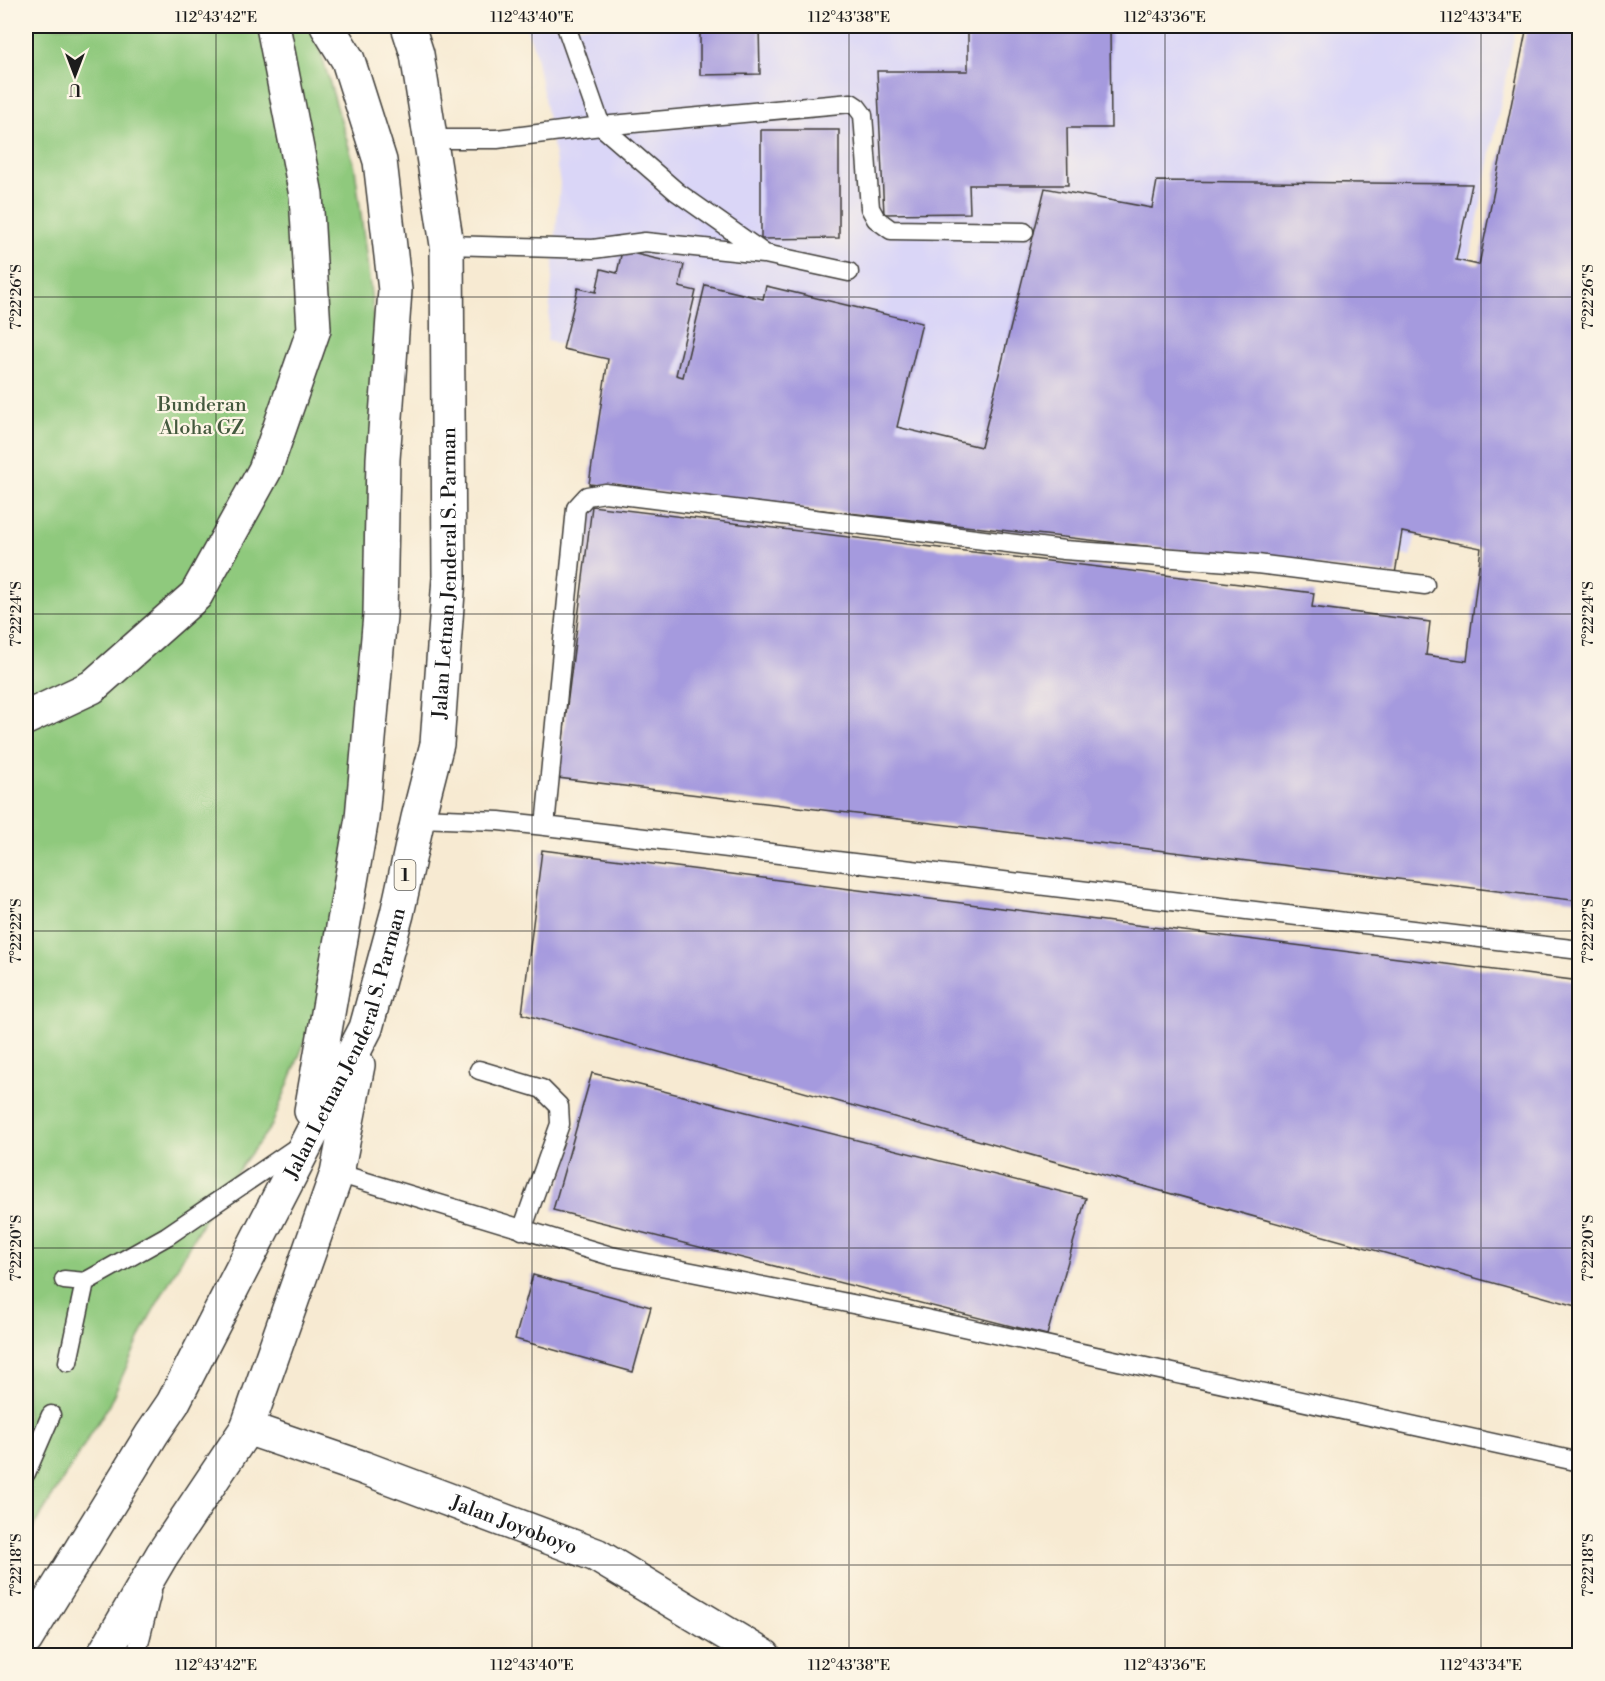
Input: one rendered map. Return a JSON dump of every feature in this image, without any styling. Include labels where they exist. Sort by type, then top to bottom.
[{"type":"main road","points":[[306,1142],[362,819],[380,615],[383,459],[395,290],[380,161],[348,60],[327,26]]},
{"type":"main road","name":"Jalan Letnan Jenderal S. Parman","points":[[26,1639],[173,1403],[297,1164],[306,1142],[366,1028],[397,914],[437,744],[449,578],[447,245],[417,54],[408,26]]},
{"type":"main road","points":[[26,718],[92,687],[196,596],[265,470],[314,329],[306,195],[275,40]]},
{"type":"main road","points":[[103,1656],[162,1555],[247,1428],[336,1173],[366,1028]]},
{"type":"main road","name":"Jalan Joyoboyo","points":[[247,1428],[364,1468],[596,1555],[764,1656]]},
{"type":"lane","points":[[566,26],[601,126],[677,192],[765,254]]},
{"type":"lane","points":[[430,139],[497,139],[601,126],[851,103],[863,115],[870,208],[876,219],[891,230],[1024,232]]},
{"type":"lane","points":[[447,245],[593,249],[645,243],[765,254],[849,272]]},
{"type":"lane","points":[[545,826],[576,508],[587,496],[605,493],[1064,550],[1257,564],[1425,585]]},
{"type":"lane","points":[[418,818],[499,821],[545,826],[1580,950]]},
{"type":"lane","points":[[479,1070],[542,1089],[559,1106],[560,1124],[522,1230]]},
{"type":"lane","points":[[64,1280],[85,1282],[167,1236],[306,1142]]},
{"type":"lane","points":[[336,1173],[612,1256],[919,1318],[1580,1462]]},
{"type":"lane","points":[[68,1362],[85,1282]]},
{"type":"lane","points":[[26,1473],[51,1415]]},
{"type":"lane","points":[[136,1656],[162,1555]]},
{"type":"shaded area","points":[[525,26],[1516,26],[1411,557],[547,341],[560,183],[535,50]]},
{"type":"green space","name":"Bunderan Aloha GZ","points":[[26,26],[313,26],[355,168],[372,301],[380,430],[356,798],[320,1003],[272,1125],[211,1207],[149,1318],[109,1405],[26,1539]]},
{"type":"building","points":[[700,26],[759,26],[760,74],[700,75]]},
{"type":"building","points":[[968,26],[1110,26],[1111,128],[1067,128],[1068,185],[969,185],[970,213],[884,214],[877,71],[968,71]]},
{"type":"building","points":[[1527,26],[1580,26],[1580,901],[558,778],[592,506],[1314,593],[1312,607],[1430,622],[1426,655],[1467,661],[1481,548],[1402,532],[1395,574],[589,484],[608,359],[563,349],[578,288],[596,292],[601,269],[617,273],[622,251],[684,265],[679,287],[696,291],[676,375],[683,377],[705,285],[763,299],[766,286],[922,323],[897,427],[981,447],[1045,188],[1152,208],[1157,181],[1472,184],[1456,260],[1479,265]]},
{"type":"building","points":[[761,130],[839,130],[839,238],[761,239]]},
{"type":"building","points":[[542,850],[1580,981],[1580,1307],[522,1014]]},
{"type":"building","points":[[592,1073],[1086,1198],[1047,1335],[553,1210]]},
{"type":"building","points":[[533,1275],[651,1307],[633,1372],[515,1339]]}]
